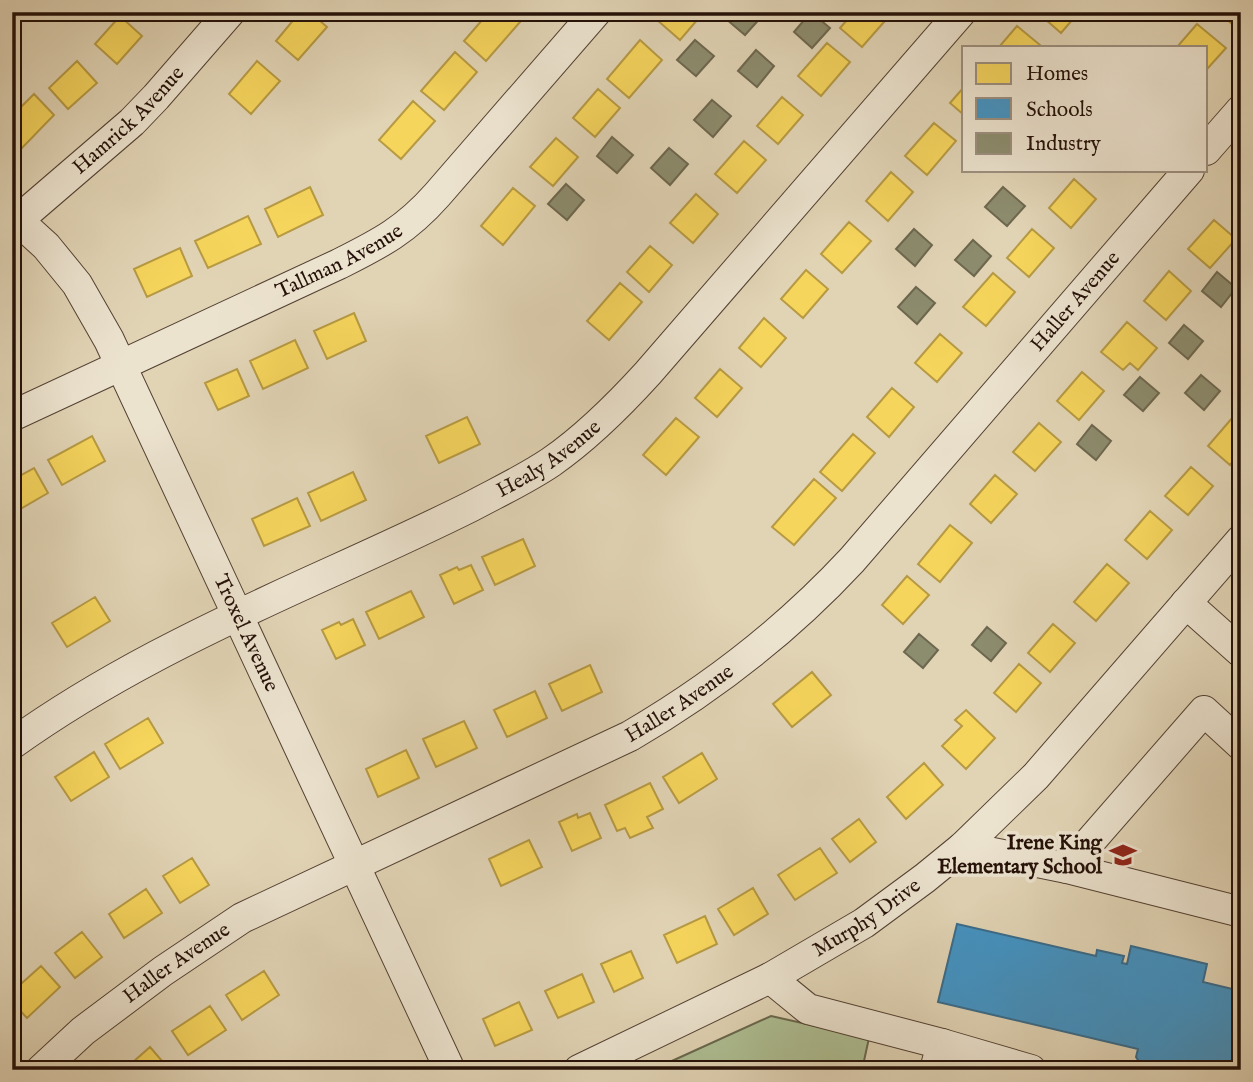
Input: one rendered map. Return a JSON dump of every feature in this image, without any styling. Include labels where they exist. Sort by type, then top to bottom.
[{"type":"street","name":"Hamrick Avenue","points":[[15,218],[132,122],[230,12]]},
{"type":"street","name":"Tallman Avenue","points":[[12,416],[339,264],[380,244],[404,228],[438,195],[596,12]]},
{"type":"street","name":"Healy Avenue","points":[[12,744],[129,670],[238,615],[433,525],[506,489],[549,463],[619,405],[961,12]]},
{"type":"street","points":[[1208,148],[1241,110]]},
{"type":"street","name":"Haller Avenue","points":[[41,1070],[83,1031],[133,993],[242,918],[630,736],[675,710],[761,647],[824,591],[852,560],[1187,172]]},
{"type":"street","name":"Troxel Avenue","points":[[15,218],[46,246],[77,284],[109,340],[450,1070]]},
{"type":"street","name":"Murphy Drive","points":[[579,1070],[770,978],[864,923],[925,878],[963,847],[1036,776],[1241,540]]},
{"type":"street","points":[[1186,603],[1241,652]]},
{"type":"street","points":[[1067,868],[1204,711],[1241,745]]},
{"type":"street","points":[[963,847],[1067,868],[1241,912]]},
{"type":"street","points":[[770,978],[808,1009],[939,1057],[1031,1070]]},
{"type":"green space","points":[[771,1016],[869,1038],[862,1070],[652,1070]]},
{"type":"building: Homes","points":[[300,12],[310,12],[327,27],[298,60],[276,41]]},
{"type":"building: Homes","points":[[489,12],[508,12],[520,22],[486,61],[464,41]]},
{"type":"building: Homes","points":[[664,12],[704,12],[680,40],[657,20]]},
{"type":"building: Homes","points":[[854,12],[891,14],[862,47],[840,28]]},
{"type":"building: Homes","points":[[1037,12],[1079,12],[1061,33]]},
{"type":"building: Homes","points":[[1218,12],[1241,12],[1241,31],[1240,31]]},
{"type":"building: Homes","points":[[120,16],[142,36],[117,64],[95,44]]},
{"type":"building: Homes","points":[[1197,24],[1226,48],[1208,68],[1208,46],[1178,46]]},
{"type":"building: Homes","points":[[1017,26],[1040,45],[1039,46],[1000,46]]},
{"type":"building: Homes","points":[[640,40],[662,60],[629,98],[607,79]]},
{"type":"building: Homes","points":[[827,43],[850,62],[821,96],[798,76]]},
{"type":"building: Homes","points":[[455,52],[477,72],[444,110],[421,91]]},
{"type":"building: Homes","points":[[77,61],[97,83],[68,109],[49,88]]},
{"type":"building: Homes","points":[[257,61],[280,81],[251,114],[229,94]]},
{"type":"building: Homes","points":[[598,89],[620,108],[595,137],[573,118]]},
{"type":"building: Homes","points":[[962,89],[962,113],[950,103]]},
{"type":"building: Homes","points":[[34,94],[54,115],[19,151],[12,144],[12,116]]},
{"type":"building: Homes","points":[[782,97],[803,115],[778,144],[757,126]]},
{"type":"building: Homes","points":[[413,101],[435,121],[401,159],[379,140]]},
{"type":"building: Homes","points":[[934,123],[956,141],[927,175],[905,156]]},
{"type":"building: Homes","points":[[556,138],[578,157],[553,186],[530,167]]},
{"type":"building: Homes","points":[[744,141],[766,160],[737,193],[715,174]]},
{"type":"building: Homes","points":[[891,172],[913,192],[888,221],[866,201]]},
{"type":"building: Homes","points":[[1074,179],[1096,199],[1071,228],[1049,208]]},
{"type":"building: Homes","points":[[310,187],[323,215],[278,237],[265,209]]},
{"type":"building: Homes","points":[[513,188],[535,206],[503,245],[481,226]]},
{"type":"building: Homes","points":[[696,194],[718,214],[693,243],[670,223]]},
{"type":"building: Homes","points":[[248,216],[261,244],[208,268],[195,241]]},
{"type":"building: Homes","points":[[1214,220],[1236,239],[1210,268],[1188,249]]},
{"type":"building: Homes","points":[[849,222],[871,241],[842,273],[821,254]]},
{"type":"building: Homes","points":[[1032,229],[1054,248],[1029,277],[1007,258]]},
{"type":"building: Homes","points":[[650,246],[672,265],[649,292],[627,272]]},
{"type":"building: Homes","points":[[180,248],[192,276],[147,297],[134,269]]},
{"type":"building: Homes","points":[[806,270],[828,289],[803,318],[781,299]]},
{"type":"building: Homes","points":[[1169,271],[1191,291],[1166,320],[1144,301]]},
{"type":"building: Homes","points":[[993,273],[1015,292],[986,326],[963,307]]},
{"type":"building: Homes","points":[[620,283],[642,302],[609,340],[587,321]]},
{"type":"building: Homes","points":[[354,313],[366,341],[327,359],[314,331]]},
{"type":"building: Homes","points":[[764,318],[786,338],[761,367],[739,348]]},
{"type":"building: Homes","points":[[1127,322],[1157,348],[1138,370],[1130,363],[1123,370],[1101,352]]},
{"type":"building: Homes","points":[[940,334],[962,353],[937,382],[915,363]]},
{"type":"building: Homes","points":[[295,340],[308,368],[263,389],[250,361]]},
{"type":"building: Homes","points":[[237,369],[249,396],[218,410],[205,383]]},
{"type":"building: Homes","points":[[720,369],[742,388],[717,417],[695,398]]},
{"type":"building: Homes","points":[[1082,372],[1104,391],[1079,420],[1057,401]]},
{"type":"building: Homes","points":[[892,388],[914,407],[889,437],[867,417]]},
{"type":"building: Homes","points":[[467,417],[480,444],[439,463],[426,436]]},
{"type":"building: Homes","points":[[1233,417],[1241,424],[1241,452],[1230,465],[1208,446]]},
{"type":"building: Homes","points":[[676,418],[699,437],[666,475],[643,455]]},
{"type":"building: Homes","points":[[1039,423],[1061,442],[1035,471],[1013,452]]},
{"type":"building: Homes","points":[[853,434],[875,453],[842,491],[820,472]]},
{"type":"building: Homes","points":[[92,436],[105,461],[62,485],[48,460]]},
{"type":"building: Homes","points":[[1191,467],[1213,486],[1188,515],[1165,496]]},
{"type":"building: Homes","points":[[34,468],[48,493],[17,511],[12,501],[12,480]]},
{"type":"building: Homes","points":[[353,472],[366,500],[321,521],[308,493]]},
{"type":"building: Homes","points":[[995,475],[1017,494],[991,523],[970,504]]},
{"type":"building: Homes","points":[[814,479],[836,498],[794,545],[772,527]]},
{"type":"building: Homes","points":[[297,498],[310,526],[264,546],[252,519]]},
{"type":"building: Homes","points":[[1150,511],[1172,530],[1147,559],[1125,540]]},
{"type":"building: Homes","points":[[950,525],[972,543],[940,582],[918,564]]},
{"type":"building: Homes","points":[[523,539],[535,566],[495,585],[482,557]]},
{"type":"building: Homes","points":[[1107,564],[1129,583],[1096,621],[1074,602]]},
{"type":"building: Homes","points":[[471,565],[483,590],[454,604],[440,575],[457,567],[459,570]]},
{"type":"building: Homes","points":[[907,576],[929,595],[903,624],[882,605]]},
{"type":"building: Homes","points":[[411,591],[424,617],[379,639],[366,612]]},
{"type":"building: Homes","points":[[95,597],[110,621],[67,647],[52,623]]},
{"type":"building: Homes","points":[[353,619],[365,645],[336,659],[322,630]]},
{"type":"building: Homes","points":[[1053,624],[1075,643],[1050,672],[1028,653]]},
{"type":"building: Homes","points":[[1019,664],[1041,683],[1016,712],[994,693]]},
{"type":"building: Homes","points":[[590,665],[602,692],[562,711],[549,684]]},
{"type":"building: Homes","points":[[812,672],[831,695],[792,727],[773,704]]},
{"type":"building: Homes","points":[[535,691],[547,718],[507,737],[494,710]]},
{"type":"building: Homes","points":[[966,710],[995,738],[966,769],[942,746],[962,726],[955,720]]},
{"type":"building: Homes","points":[[148,718],[163,743],[120,769],[105,744]]},
{"type":"building: Homes","points":[[464,721],[477,748],[436,767],[423,739]]},
{"type":"building: Homes","points":[[406,750],[419,778],[378,797],[366,769]]},
{"type":"building: Homes","points":[[94,752],[109,777],[71,801],[55,777]]},
{"type":"building: Homes","points":[[702,753],[717,779],[679,803],[663,777]]},
{"type":"building: Homes","points":[[924,763],[943,785],[906,819],[887,797]]},
{"type":"building: Homes","points":[[650,783],[663,809],[647,817],[653,828],[630,838],[625,828],[617,831],[605,805]]},
{"type":"building: Homes","points":[[590,813],[601,838],[572,851],[559,822],[577,814],[578,818]]},
{"type":"building: Homes","points":[[859,819],[876,842],[850,862],[832,839]]},
{"type":"building: Homes","points":[[529,840],[542,867],[501,886],[489,859]]},
{"type":"building: Homes","points":[[820,848],[837,873],[795,900],[778,875]]},
{"type":"building: Homes","points":[[192,858],[209,885],[180,903],[163,876]]},
{"type":"building: Homes","points":[[753,888],[768,914],[734,935],[718,909]]},
{"type":"building: Homes","points":[[146,889],[162,913],[124,938],[109,914]]},
{"type":"building: Homes","points":[[705,916],[717,944],[677,963],[664,935]]},
{"type":"building: Homes","points":[[82,932],[102,957],[75,978],[55,953]]},
{"type":"building: Homes","points":[[631,951],[643,978],[614,992],[601,964]]},
{"type":"building: Homes","points":[[41,966],[60,987],[27,1018],[12,1002],[12,992]]},
{"type":"building: Homes","points":[[264,971],[279,995],[242,1020],[226,995]]},
{"type":"building: Homes","points":[[582,974],[594,1002],[558,1018],[545,991]]},
{"type":"building: Homes","points":[[519,1002],[532,1030],[495,1046],[483,1019]]},
{"type":"building: Homes","points":[[210,1006],[226,1030],[188,1055],[172,1031]]},
{"type":"building: Homes","points":[[150,1047],[169,1069],[124,1070]]},
{"type":"building: Schools","points":[[957,924],[1096,956],[1097,950],[1124,956],[1122,963],[1127,964],[1131,946],[1207,964],[1203,982],[1241,991],[1241,1070],[1141,1070],[1142,1066],[1136,1057],[1138,1049],[938,1002]]},
{"type":"building: Industry","points":[[732,12],[760,12],[763,15],[745,35],[726,19]]},
{"type":"building: Industry","points":[[811,12],[830,28],[812,48],[794,32]]},
{"type":"building: Industry","points":[[695,40],[714,56],[696,76],[677,60]]},
{"type":"building: Industry","points":[[756,50],[774,66],[757,87],[738,71]]},
{"type":"building: Industry","points":[[712,100],[731,116],[713,137],[694,120]]},
{"type":"building: Industry","points":[[612,137],[633,155],[617,173],[597,156]]},
{"type":"building: Industry","points":[[669,148],[688,164],[670,185],[651,168]]},
{"type":"building: Industry","points":[[566,184],[584,200],[567,220],[548,204]]},
{"type":"building: Industry","points":[[1003,187],[1025,206],[1007,226],[985,207]]},
{"type":"building: Industry","points":[[914,229],[932,245],[915,266],[896,249]]},
{"type":"building: Industry","points":[[973,240],[991,256],[974,276],[955,260]]},
{"type":"building: Industry","points":[[1217,272],[1236,288],[1221,307],[1202,291]]},
{"type":"building: Industry","points":[[916,287],[935,303],[917,324],[898,307]]},
{"type":"building: Industry","points":[[1184,325],[1203,341],[1188,359],[1169,343]]},
{"type":"building: Industry","points":[[1201,375],[1220,391],[1204,410],[1185,393]]},
{"type":"building: Industry","points":[[1140,377],[1159,393],[1143,411],[1124,395]]},
{"type":"building: Industry","points":[[1092,425],[1111,441],[1096,460],[1077,444]]},
{"type":"building: Industry","points":[[987,627],[1006,643],[991,661],[972,645]]},
{"type":"building: Industry","points":[[919,634],[938,650],[923,668],[904,652]]},
{"type":"place","name":"Irene King Elementary School","points":[[1123,855]]}]
